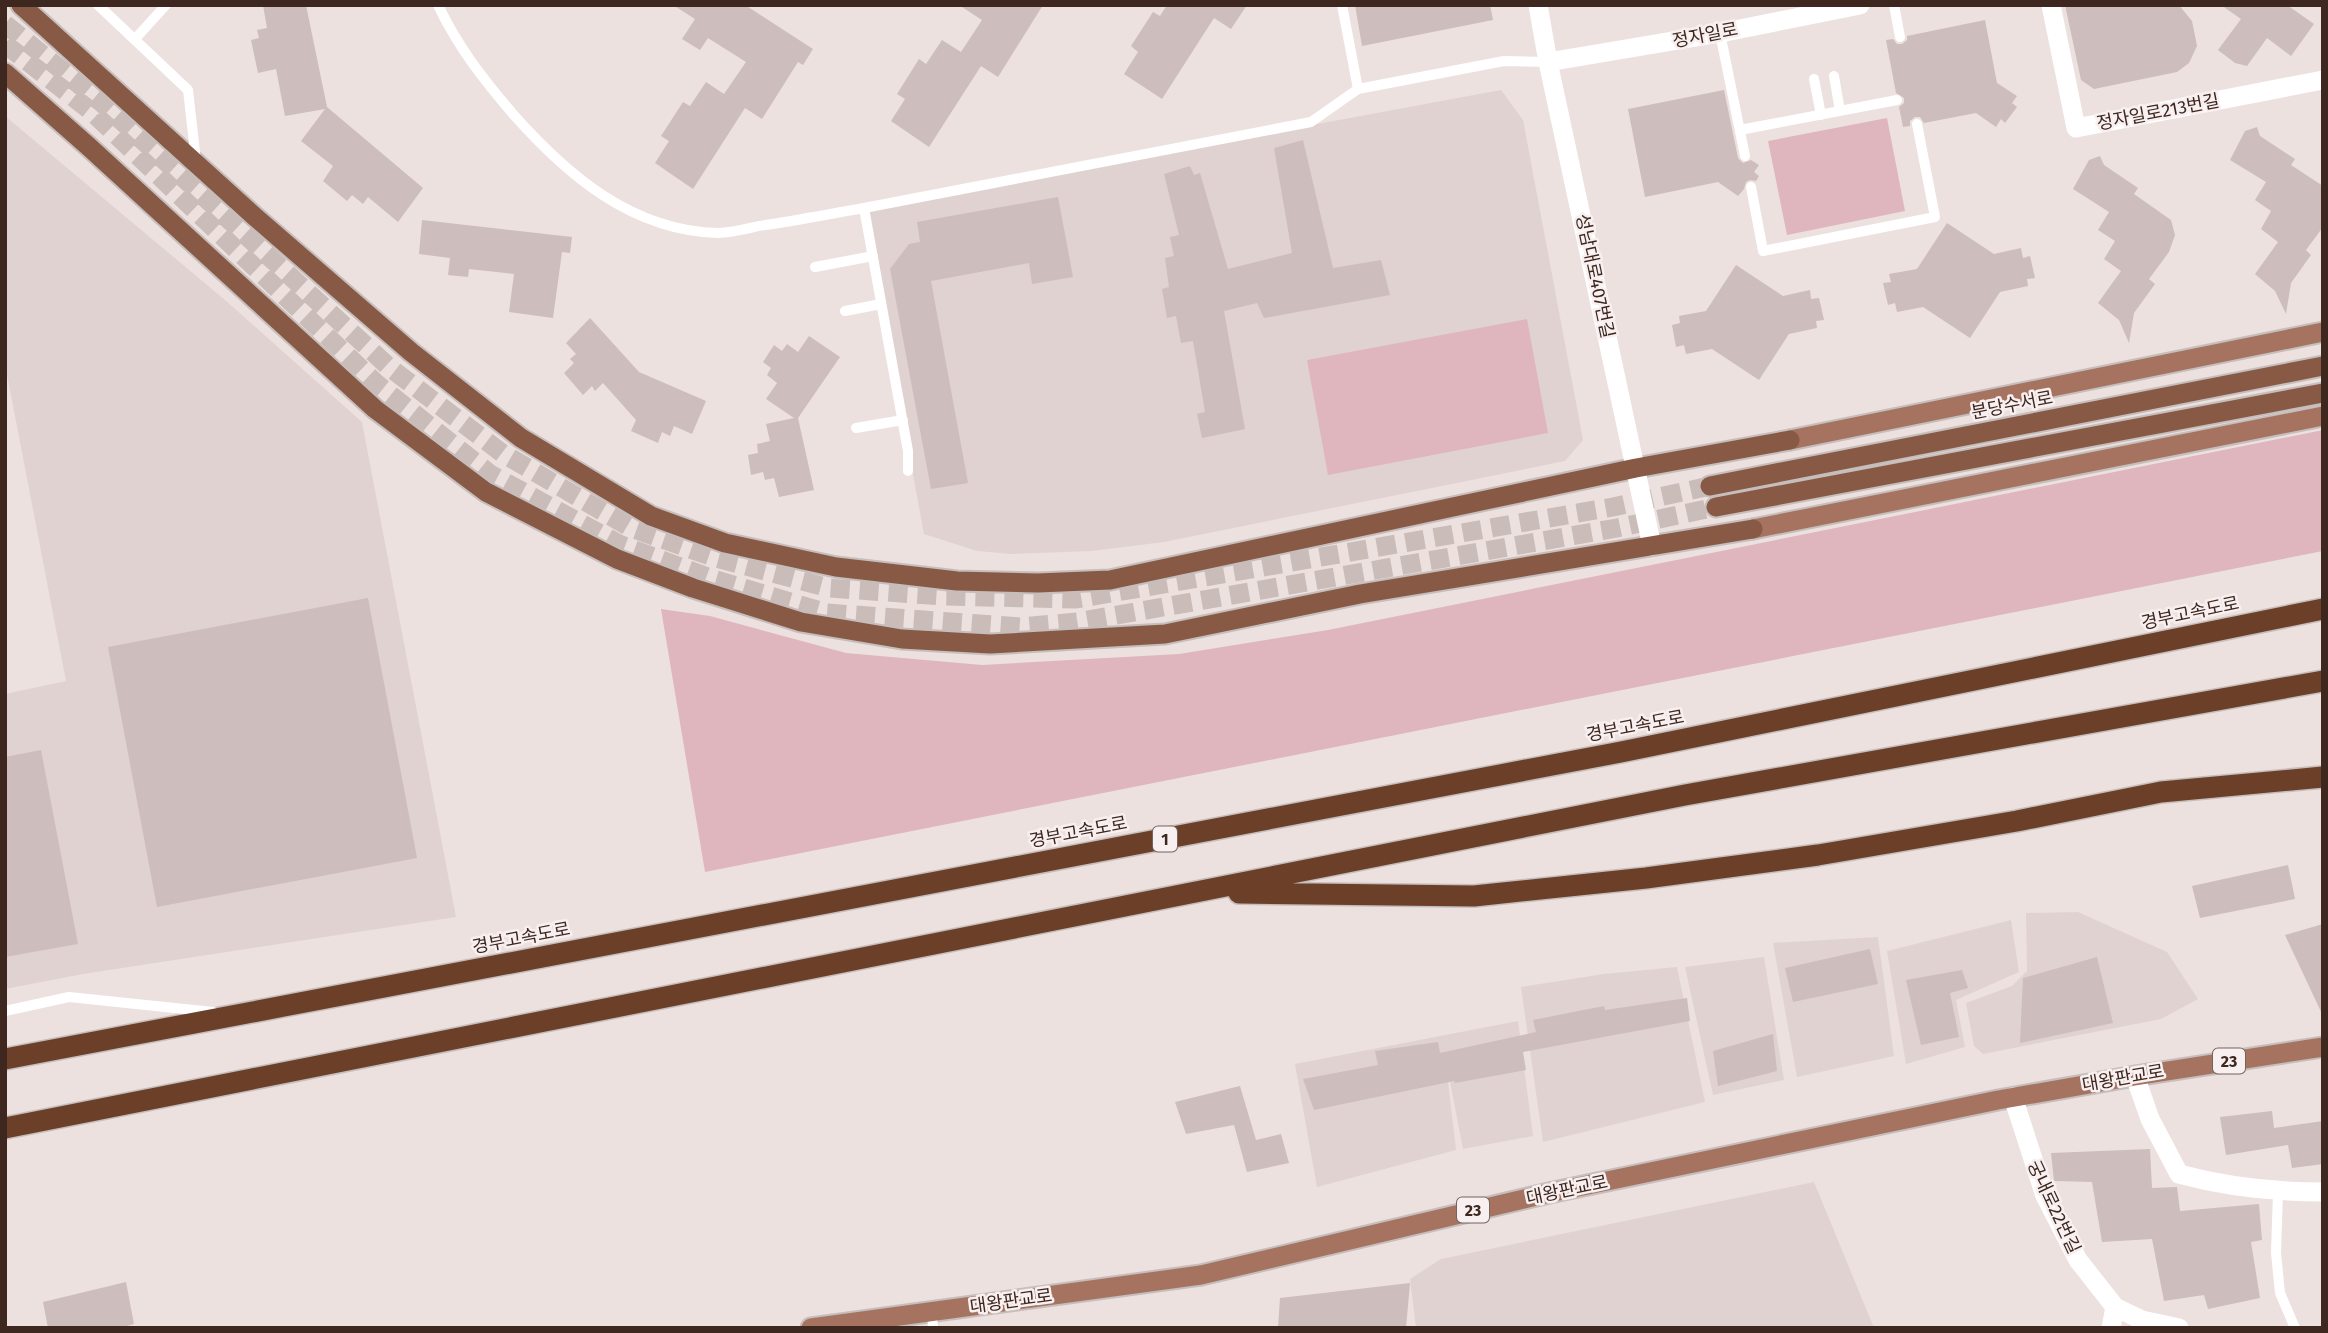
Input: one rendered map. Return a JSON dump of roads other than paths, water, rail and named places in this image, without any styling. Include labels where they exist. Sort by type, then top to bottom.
[{"type":"highway","points":[[21,5],[411,352],[522,438],[651,516],[725,543],[836,567],[957,581],[1038,583],[1110,580],[1636,468],[1790,440]]},
{"type":"highway","points":[[5,73],[375,409],[486,492],[617,559],[693,588],[801,622],[902,639],[990,644],[1165,634],[1360,594],[1753,529]]},
{"type":"highway","name":"분당수서로","points":[[1710,486],[2323,366]]},
{"type":"highway","points":[[1716,507],[2323,393]]},
{"type":"highway","name":"경부고속도로","points":[[5,1059],[1621,752],[2323,609]]},
{"type":"highway","points":[[5,1128],[1685,795],[2323,681]]},
{"type":"highway","points":[[1195,892],[1474,896],[1646,878],[1818,855],[2017,821],[2161,792],[2323,777]]},
{"type":"main road","points":[[1790,440],[2323,332]]},
{"type":"main road","points":[[1753,529],[2323,416]]},
{"type":"main road","name":"대왕판교로","points":[[811,1328],[933,1320],[1229,1270],[1549,1193],[2013,1097],[2323,1047]]},
{"type":"street","name":"성남대로407번길","points":[[1538,5],[1652,546]]},
{"type":"street","name":"정자일로","points":[[1548,62],[1720,33],[1860,5]]},
{"type":"street","name":"정자일로213번길","points":[[2051,5],[2076,128],[2323,80]]},
{"type":"street","points":[[2135,1076],[2150,1119],[2179,1174],[2214,1184],[2278,1192],[2323,1192]]},
{"type":"street","name":"궁내로22번길","points":[[2013,1097],[2045,1196],[2078,1260],[2115,1307],[2143,1320],[2179,1328]]},
{"type":"street","points":[[2111,1328],[2115,1307]]},
{"type":"lane","points":[[97,5],[188,90],[196,162]]},
{"type":"lane","points":[[135,39],[166,5]]},
{"type":"lane","points":[[438,5],[455,39],[487,83],[527,130],[570,173],[617,205],[663,225],[719,233],[864,208],[1311,122],[1358,89],[1504,61],[1548,62]]},
{"type":"lane","points":[[1342,5],[1358,89]]},
{"type":"lane","points":[[1894,5],[1900,37]]},
{"type":"lane","points":[[1720,33],[1745,156]]},
{"type":"lane","points":[[1834,76],[1840,111]]},
{"type":"lane","points":[[1814,79],[1821,114]]},
{"type":"lane","points":[[1740,131],[1898,100]]},
{"type":"lane","points":[[1751,187],[1763,251],[1935,218],[1917,124]]},
{"type":"lane","points":[[864,208],[903,420],[908,471]]},
{"type":"lane","points":[[815,267],[873,256]]},
{"type":"lane","points":[[845,311],[881,304]]},
{"type":"lane","points":[[856,428],[903,420]]},
{"type":"lane","points":[[5,1011],[69,997],[238,1015]]},
{"type":"lane","points":[[2278,1192],[2276,1253],[2280,1293],[2295,1328]]},
{"type":"tunnel","points":[[5,24],[103,104],[389,367],[502,453],[631,528],[716,558],[829,588],[944,596],[1076,599],[1613,507],[1710,486]]},
{"type":"tunnel","points":[[5,44],[92,112],[377,384],[490,474],[621,545],[713,579],[827,613],[1021,627],[1077,622],[1617,528],[1716,507]]}]
